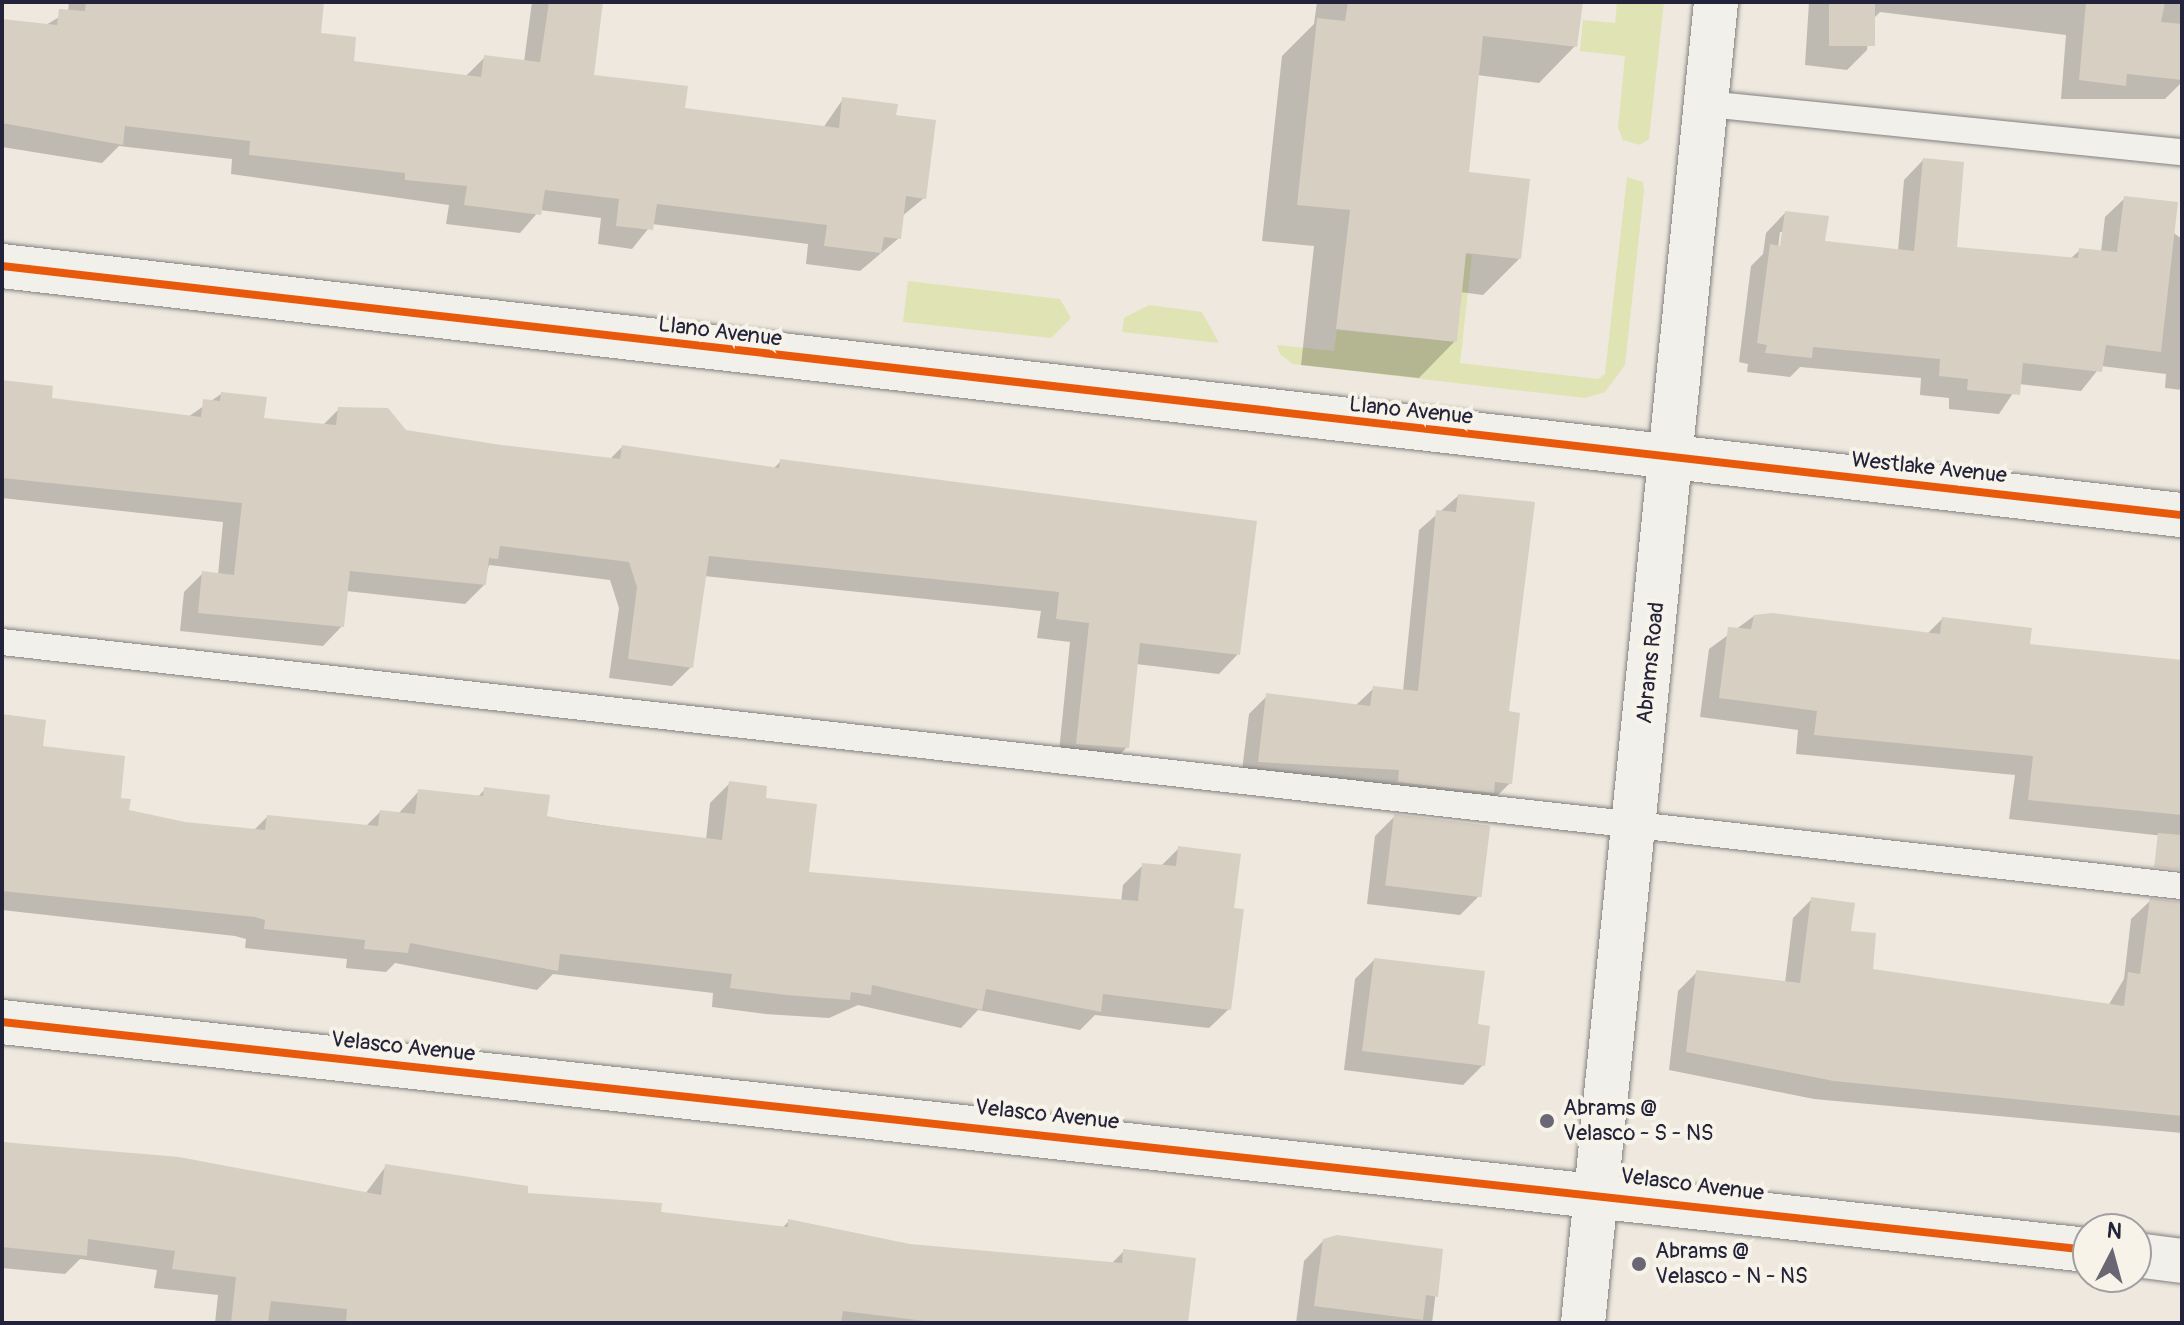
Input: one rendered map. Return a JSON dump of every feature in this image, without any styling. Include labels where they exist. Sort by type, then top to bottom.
[{"type":"street","name":"Abrams Road","points":[[1583,1323],[1716,2]]},
{"type":"street","name":"Llano Avenue","points":[[2,266],[1672,458]]},
{"type":"street","name":"Westlake Avenue","points":[[1672,458],[2182,515]]},
{"type":"street","name":"Velasco Avenue","points":[[2,1022],[1597,1192],[2072,1248]]},
{"type":"street","points":[[2152,1257],[2182,1261]]},
{"type":"lane","points":[[1707,104],[2182,152]]},
{"type":"lane","points":[[2,642],[2182,886]]},
{"type":"green space","points":[[1617,2],[1664,2],[1649,139],[1640,145],[1623,140],[1618,128],[1625,56],[1580,51],[1583,20],[1615,23]]},
{"type":"green space","points":[[1627,177],[1643,182],[1644,191],[1625,365],[1605,392],[1585,398],[1293,364],[1280,354],[1277,345],[1334,351],[1337,330],[1457,342],[1461,304],[1435,301],[1440,251],[1472,255],[1460,363],[1598,379],[1605,374]]},
{"type":"green space","points":[[908,281],[1060,299],[1071,318],[1051,338],[903,322]]},
{"type":"green space","points":[[1149,305],[1202,312],[1219,343],[1122,332],[1124,318]]},
{"type":"building","points":[[86,2],[324,2],[321,33],[356,37],[354,61],[481,77],[484,55],[540,62],[549,2],[603,2],[594,75],[688,86],[685,108],[839,128],[842,97],[898,104],[896,115],[936,120],[926,199],[906,196],[901,239],[884,237],[881,253],[824,246],[827,225],[657,204],[653,230],[616,226],[619,199],[545,190],[541,215],[464,205],[467,186],[405,180],[405,173],[249,155],[250,141],[125,126],[123,145],[2,123],[2,19],[57,25],[59,9],[85,11]]},
{"type":"building","points":[[1348,2],[1583,2],[1577,47],[1483,36],[1469,172],[1530,179],[1521,259],[1466,253],[1457,342],[1336,329],[1350,210],[1297,205],[1317,18],[1345,21]]},
{"type":"building","points":[[1829,2],[1875,2],[1875,46],[1829,46]]},
{"type":"building","points":[[2086,2],[2165,2],[2161,22],[2182,24],[2182,80],[2127,74],[2126,86],[2079,80]]},
{"type":"building","points":[[1923,158],[1964,162],[1957,247],[2078,258],[2079,248],[2117,252],[2124,196],[2178,202],[2161,352],[2106,345],[2102,372],[2023,363],[2020,395],[1967,390],[1968,379],[1939,376],[1940,359],[1813,347],[1812,358],[1765,353],[1767,345],[1757,343],[1770,244],[1780,246],[1785,211],[1829,216],[1825,241],[1914,251]]},
{"type":"building","points":[[2,380],[53,386],[52,398],[201,417],[203,399],[220,401],[221,392],[267,397],[264,418],[336,425],[338,407],[388,408],[406,430],[501,445],[620,459],[622,445],[779,468],[780,459],[1257,521],[1240,655],[1140,643],[1129,748],[1076,744],[1089,623],[1056,619],[1059,592],[709,556],[693,668],[628,659],[637,587],[629,562],[500,546],[498,559],[489,558],[486,585],[350,571],[344,627],[198,613],[202,571],[234,575],[242,503],[2,478]]},
{"type":"building","points":[[1458,494],[1535,502],[1509,711],[1520,713],[1512,784],[1495,782],[1494,793],[1398,782],[1399,770],[1258,762],[1266,693],[1370,706],[1373,686],[1418,691],[1436,510],[1456,512]]},
{"type":"building","points":[[1772,613],[1940,634],[1942,617],[2032,628],[2030,644],[2182,660],[2182,815],[2028,800],[2033,756],[1814,735],[1817,711],[1719,698],[1728,627],[1751,629],[1754,615]]},
{"type":"building","points":[[2,714],[46,720],[43,746],[125,756],[121,798],[131,799],[129,810],[185,822],[265,830],[267,815],[378,826],[380,810],[415,814],[418,789],[483,796],[484,787],[550,795],[547,816],[722,840],[729,781],[767,786],[766,798],[817,804],[809,872],[1138,901],[1142,863],[1176,866],[1178,846],[1241,854],[1234,908],[1244,909],[1231,1010],[1103,994],[1101,1012],[986,989],[982,1010],[872,985],[871,995],[851,992],[850,1000],[786,995],[730,988],[732,974],[560,954],[558,971],[410,943],[408,953],[364,949],[365,940],[264,929],[265,920],[255,917],[2,891]]},
{"type":"building","points":[[1394,814],[1490,826],[1482,897],[1385,885]]},
{"type":"building","points":[[2158,833],[2182,835],[2182,870],[2154,867]]},
{"type":"building","points":[[1811,897],[1855,903],[1851,931],[1876,933],[1873,969],[2124,1006],[2128,972],[2140,974],[2150,898],[2182,902],[2182,1116],[1834,1081],[1686,1052],[1696,970],[1800,983]]},
{"type":"building","points":[[1374,958],[1485,971],[1478,1024],[1490,1026],[1485,1066],[1362,1051]]},
{"type":"building","points":[[2,1142],[179,1157],[381,1195],[385,1164],[528,1186],[528,1193],[662,1203],[661,1212],[788,1227],[788,1219],[910,1244],[1122,1263],[1123,1249],[1196,1258],[1188,1323],[941,1323],[843,1311],[841,1323],[346,1323],[347,1309],[271,1301],[268,1323],[231,1323],[236,1277],[172,1269],[175,1251],[88,1239],[87,1256],[2,1247]]},
{"type":"building","points":[[1337,1235],[1443,1249],[1438,1297],[1426,1295],[1423,1320],[1314,1306],[1323,1239]]},
{"type":"cycle path","points":[[2,266],[2182,515]]},
{"type":"cycle path","points":[[2,1022],[2072,1248]]},
{"type":"place","name":"Abrams @ Velasco - S - NS","points":[[1547,1121]]},
{"type":"place","name":"Abrams @ Velasco - N - NS","points":[[1639,1264]]}]
